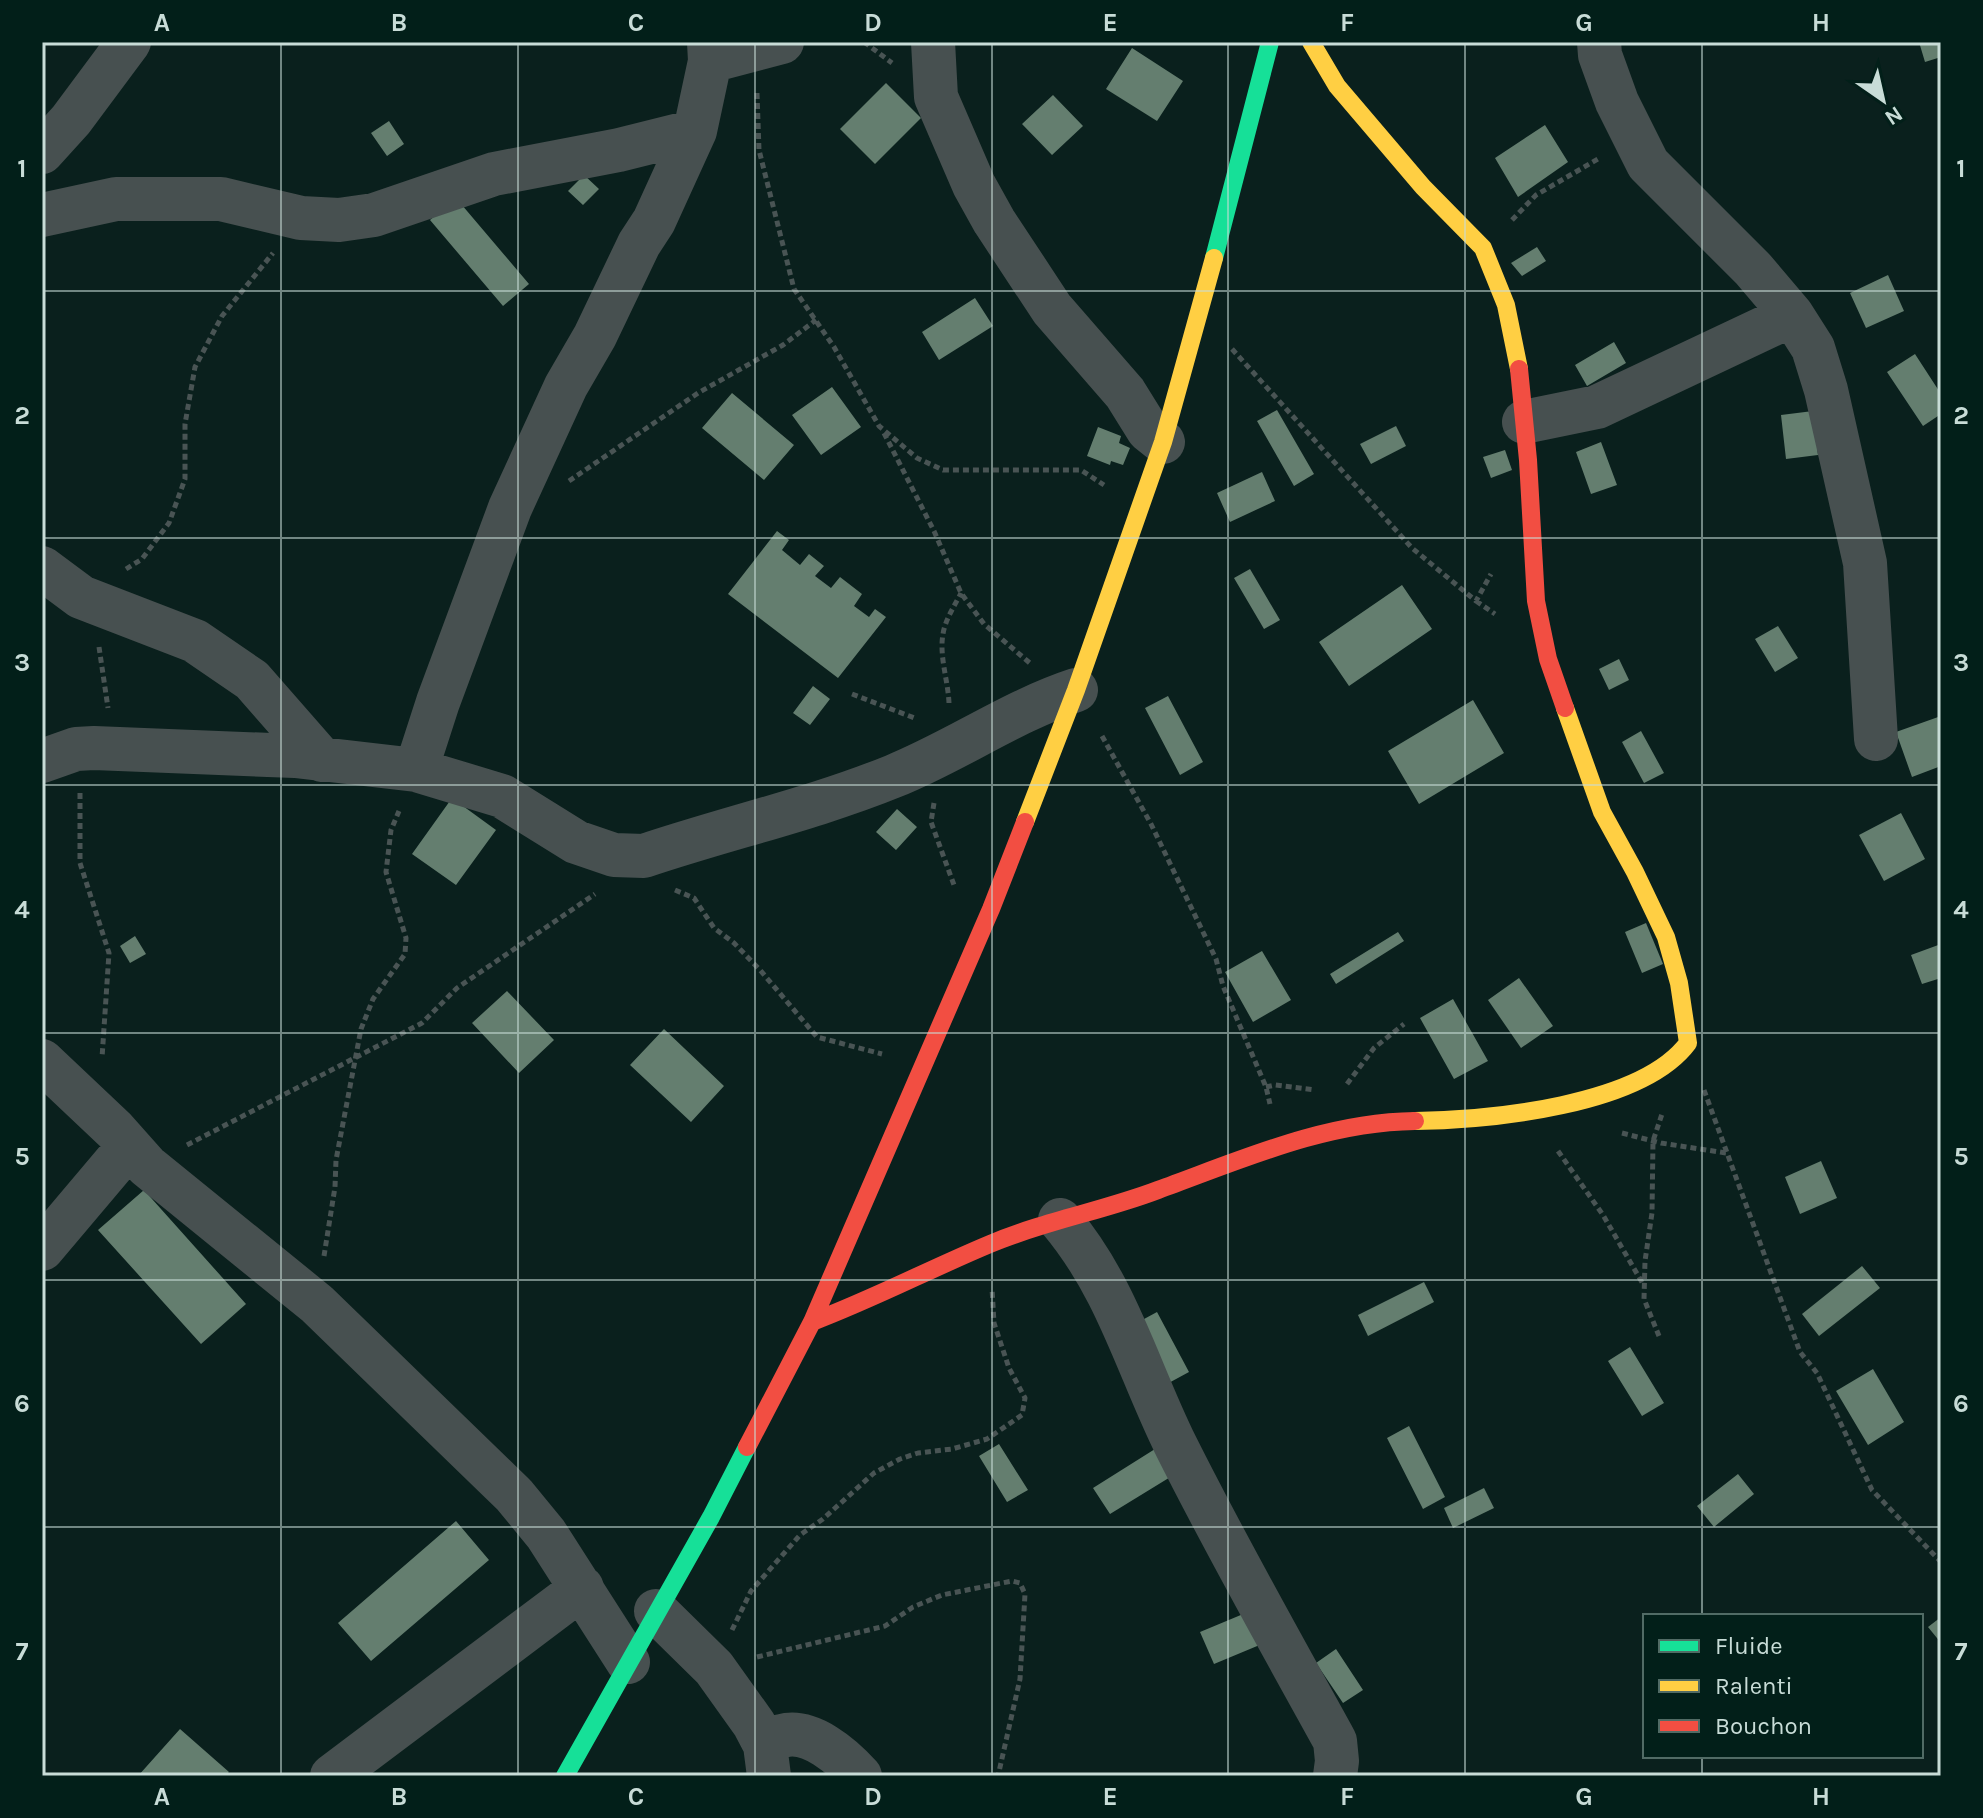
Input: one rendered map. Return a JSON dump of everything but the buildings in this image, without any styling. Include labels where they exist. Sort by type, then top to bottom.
[{"type":"street","points":[[42,152],[71,120],[129,42]]},
{"type":"street","points":[[933,42],[936,97],[974,185],[994,221],[1052,309],[1125,393],[1148,430],[1163,442]]},
{"type":"street","points":[[565,1776],[711,1517],[812,1322],[991,909],[1076,690],[1163,442],[1270,42]]},
{"type":"street","points":[[812,1322],[865,1302],[992,1243],[1060,1220],[1110,1208],[1315,1134],[1386,1121],[1462,1120],[1536,1112],[1568,1105],[1622,1087],[1676,1059],[1688,1043],[1679,983],[1666,937],[1602,812],[1548,659],[1536,601],[1519,371],[1506,305],[1483,248],[1423,187],[1337,86],[1311,42]]},
{"type":"street","points":[[1599,42],[1608,79],[1634,140],[1648,164],[1753,269],[1792,315],[1813,348],[1826,390],[1865,563],[1876,739]]},
{"type":"street","points":[[416,770],[510,508],[566,386],[595,336],[639,244],[654,221],[695,131],[710,51],[771,45]]},
{"type":"street","points":[[42,215],[116,199],[221,199],[301,218],[339,220],[374,215],[494,174],[619,150],[695,131]]},
{"type":"street","points":[[1524,422],[1597,407],[1792,315]]},
{"type":"street","points":[[42,568],[81,597],[195,641],[252,680],[322,760]]},
{"type":"street","points":[[77,753],[295,756],[416,770],[502,796],[576,842],[614,855],[644,856],[835,800],[940,757],[1043,701],[1076,690]]},
{"type":"street","points":[[42,1061],[138,1156],[317,1304],[514,1495],[546,1534],[628,1662]]},
{"type":"street","points":[[42,1249],[138,1156]]},
{"type":"street","points":[[1060,1220],[1084,1248],[1101,1276],[1180,1454],[1255,1599],[1335,1741],[1335,1776]]},
{"type":"street","points":[[332,1776],[582,1588]]},
{"type":"street","points":[[656,1611],[714,1668],[754,1724],[767,1761]]},
{"type":"street","points":[[767,1761],[782,1736],[802,1735],[826,1747],[860,1776]]},
{"type":"path","points":[[771,45],[756,119],[759,150],[794,289],[879,426],[934,531],[961,593],[984,624],[1035,667]]},
{"type":"path","points":[[1483,248],[1536,195],[1634,140]]},
{"type":"path","points":[[99,1115],[109,953],[80,863],[77,753],[106,687],[97,638],[81,597],[142,559],[169,523],[185,479],[185,424],[195,367],[222,316],[301,218]]},
{"type":"path","points":[[1199,313],[1412,548],[1476,601],[1493,570]]},
{"type":"path","points":[[510,508],[580,476],[698,393],[783,345],[816,320]]},
{"type":"path","points":[[879,426],[917,458],[943,470],[1081,470],[1109,489]]},
{"type":"path","points":[[1076,690],[1151,824],[1216,959],[1223,986],[1266,1087],[1270,1110],[1262,1151]]},
{"type":"path","points":[[317,1304],[335,1187],[336,1160],[361,1029],[373,999],[405,954],[406,938],[386,872],[391,830],[416,770]]},
{"type":"path","points":[[663,887],[694,898],[714,928],[734,943],[760,970],[817,1037],[925,1065]]},
{"type":"path","points":[[138,1156],[355,1059],[422,1023],[457,988],[599,891]]},
{"type":"path","points":[[1688,1043],[1800,1352],[1817,1373],[1872,1490],[1941,1562]]},
{"type":"path","points":[[1659,1336],[1644,1299],[1645,1261],[1652,1213],[1653,1141],[1672,1085],[1676,1059]]},
{"type":"path","points":[[1266,1087],[1275,1085],[1329,1091]]},
{"type":"path","points":[[1536,1112],[1550,1140],[1576,1173],[1645,1286]]},
{"type":"path","points":[[1619,1132],[1727,1153]]},
{"type":"path","points":[[714,1668],[751,1591],[800,1535],[823,1519],[856,1487],[900,1459],[987,1439],[1022,1415],[1025,1398],[1009,1368],[994,1323],[992,1243]]},
{"type":"path","points":[[714,1668],[885,1626],[913,1607],[942,1595],[1012,1581],[1020,1583],[1025,1594],[1020,1679],[998,1776]]},
{"type":"traffic: fast","points":[[1214,258],[1270,42]]},
{"type":"traffic: fast","points":[[565,1776],[747,1447]]},
{"type":"traffic: slow","points":[[1311,42],[1337,86],[1423,187],[1483,248],[1506,305],[1519,369]]},
{"type":"traffic: slow","points":[[1025,822],[1076,690],[1163,442],[1214,258]]},
{"type":"traffic: slow","points":[[1415,1121],[1522,1112],[1600,1095],[1636,1082],[1666,1064],[1688,1043],[1679,983],[1666,937],[1602,812],[1565,708]]},
{"type":"traffic: jam","points":[[1519,369],[1536,601],[1548,659],[1565,708]]},
{"type":"traffic: jam","points":[[747,1447],[812,1322],[991,909],[1025,822]]},
{"type":"traffic: jam","points":[[812,1322],[990,1244],[1137,1197],[1252,1155],[1349,1128],[1415,1121]]}]
